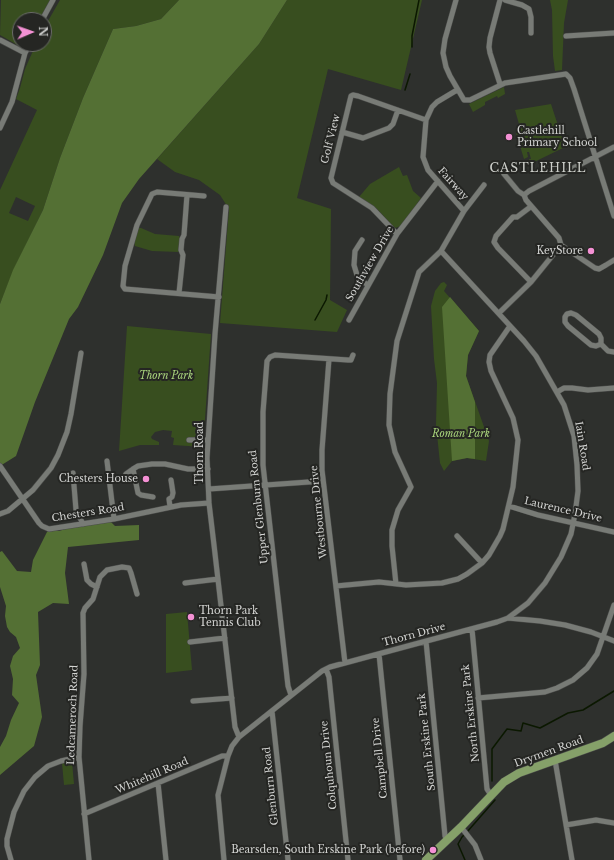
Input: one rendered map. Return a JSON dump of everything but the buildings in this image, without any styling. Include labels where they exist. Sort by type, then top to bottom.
[{"type":"main road","name":"Drymen Road","points":[[426,860],[447,841],[464,830],[491,795],[504,782],[518,773],[603,743],[614,736]]},
{"type":"street","points":[[46,12],[53,0]]},
{"type":"street","points":[[456,0],[444,39],[443,53],[446,67],[457,90],[464,100],[470,100],[500,84],[566,74],[570,78],[574,89],[614,216]]},
{"type":"street","points":[[500,0],[489,47],[500,84]]},
{"type":"street","points":[[505,0],[522,5],[529,9],[531,17],[531,34]]},
{"type":"street","points":[[566,36],[614,33]]},
{"type":"street","points":[[0,40],[25,53],[12,102],[0,128]]},
{"type":"street","name":"Fairway","points":[[457,90],[437,102],[432,107],[426,120],[423,157],[428,170],[464,211]]},
{"type":"street","name":"Golf View","points":[[397,234],[372,208],[333,183],[331,178],[351,96],[426,120]]},
{"type":"street","points":[[342,132],[363,138],[389,128],[393,124],[398,110]]},
{"type":"street","points":[[524,195],[529,190],[614,147]]},
{"type":"street","points":[[504,174],[518,191],[524,195],[526,200],[559,238],[561,245],[596,268],[606,265],[614,260]]},
{"type":"street","name":"Southview Drive","points":[[349,320],[397,234],[438,181]]},
{"type":"street","points":[[396,584],[392,530],[398,510],[411,490],[396,452],[389,426],[389,410],[394,362],[401,326],[419,272],[441,251],[464,211],[484,185]]},
{"type":"street","points":[[204,196],[157,192],[152,194],[137,225],[125,266],[123,286],[125,289],[219,297]]},
{"type":"street","points":[[179,294],[183,255],[181,250],[182,238],[184,235],[187,195]]},
{"type":"street","name":"Thorn Road","points":[[226,207],[219,297],[215,324],[208,440],[208,469],[209,503],[235,727],[239,737]]},
{"type":"street","points":[[528,208],[518,217],[513,217],[496,236],[494,242],[531,282]]},
{"type":"street","points":[[217,222],[225,222]]},
{"type":"street","points":[[362,240],[355,251],[354,264],[357,275],[368,285]]},
{"type":"street","points":[[499,313],[531,282],[561,245]]},
{"type":"street","name":"Iain Road","points":[[441,251],[499,313],[536,356],[568,416],[576,449],[578,491],[574,523],[564,551],[552,574],[538,592],[528,603],[508,618]]},
{"type":"street","points":[[601,344],[594,346],[585,340],[566,324],[566,315],[571,313],[576,315],[599,334],[601,344],[608,351],[614,352]]},
{"type":"street","points":[[336,586],[374,582],[406,585],[442,583],[458,579],[482,563],[489,555],[500,536],[509,506],[515,474],[517,432],[511,411],[491,371],[489,360],[490,355],[510,326]]},
{"type":"street","points":[[0,514],[8,511],[23,500],[33,490],[51,468],[62,446],[71,414],[81,352]]},
{"type":"street","name":"Upper Glenburn Road","points":[[291,695],[288,686],[265,486],[262,447],[267,361],[270,357],[275,355],[350,360],[353,355]]},
{"type":"street","name":"Westbourne Drive","points":[[329,359],[322,450],[323,482],[345,663]]},
{"type":"street","points":[[556,392],[564,388],[588,390],[614,388]]},
{"type":"street","points":[[189,440],[208,440]]},
{"type":"street","points":[[107,461],[114,519]]},
{"type":"street","points":[[126,474],[133,469],[146,465],[158,464],[188,469],[208,469]]},
{"type":"street","name":"Chesters Road","points":[[0,466],[44,528],[54,529],[114,519],[181,505],[209,503]]},
{"type":"street","points":[[133,469],[138,493],[154,497]]},
{"type":"street","points":[[73,472],[77,488],[74,492],[76,510],[83,524]]},
{"type":"street","points":[[170,507],[167,499],[172,497],[173,493],[171,480]]},
{"type":"street","points":[[209,489],[323,482]]},
{"type":"street","name":"Laurence Drive","points":[[509,506],[614,532]]},
{"type":"street","points":[[457,536],[482,563]]},
{"type":"street","points":[[84,564],[87,580],[97,588],[100,578],[104,572],[124,566],[129,568],[132,573],[137,594]]},
{"type":"street","points":[[185,584],[218,579]]},
{"type":"street","name":"Ledcameroch Road","points":[[89,860],[79,757],[84,674],[83,618],[85,608],[94,597],[97,588]]},
{"type":"street","points":[[478,698],[545,692],[564,686],[573,680],[587,668],[597,654],[614,605]]},
{"type":"street","name":"Thorn Drive","points":[[239,737],[326,669],[508,618],[553,622],[580,628],[614,640]]},
{"type":"street","name":"North Erskine Park","points":[[472,629],[487,789],[491,795]]},
{"type":"street","points":[[190,642],[225,638]]},
{"type":"street","name":"South Erskine Park","points":[[426,641],[445,836],[447,841]]},
{"type":"street","name":"Campbell Drive","points":[[379,654],[400,860]]},
{"type":"street","name":"Colquhoun Drive","points":[[326,669],[329,677],[348,860]]},
{"type":"street","points":[[193,702],[232,698]]},
{"type":"street","name":"Glenburn Road","points":[[272,711],[288,860]]},
{"type":"street","points":[[224,860],[218,800],[228,756],[234,743],[239,737]]},
{"type":"street","name":"Whitehill Road","points":[[84,814],[222,756],[228,756]]},
{"type":"street","points":[[11,860],[7,846],[9,832],[14,812],[24,791],[35,777],[48,766],[79,757]]},
{"type":"street","points":[[555,760],[572,860]]},
{"type":"street","points":[[158,783],[166,860]]},
{"type":"street","points":[[566,825],[596,820],[614,823]]},
{"type":"street","points":[[464,830],[476,845],[481,860]]},
{"type":"green space","points":[[1,0],[50,0],[43,12],[12,12],[12,42],[0,35]]},
{"type":"green space","points":[[60,0],[179,0],[161,19],[136,26],[113,29],[83,98],[60,158],[43,210],[14,269],[0,304],[0,190],[37,110],[16,99],[25,69],[32,52],[52,52],[52,14]],"holes":[[[16,197],[35,206],[28,221],[9,213]]]},
{"type":"green space","points":[[179,0],[287,0],[259,44],[139,179],[122,203],[103,255],[78,307],[69,319],[35,402],[16,456],[0,466],[0,304],[13,270],[43,210],[60,158],[83,98],[113,29],[136,26],[161,19]]},
{"type":"green space","points":[[287,0],[422,0],[401,90],[328,69],[297,198],[331,209],[330,300],[347,310],[337,332],[220,323],[229,209],[220,195],[199,180],[175,172],[157,159],[259,44]]},
{"type":"green space","points":[[550,0],[568,0],[564,23],[562,70],[555,71],[553,56],[552,10]]},
{"type":"green space","points":[[504,87],[505,94],[485,102],[485,105],[473,112],[469,104]]},
{"type":"green space","points":[[551,104],[565,147],[530,164],[529,159],[531,159],[529,152],[527,152],[528,157],[524,159],[516,133],[521,131],[515,110]]},
{"type":"green space","points":[[399,167],[403,176],[407,175],[413,191],[421,198],[401,226],[395,228],[376,208],[359,197],[370,184]]},
{"type":"green space","points":[[139,228],[155,234],[179,236],[179,252],[152,251],[135,246],[134,243]]},
{"type":"green space","name":"Roman Park","points":[[444,282],[447,285],[444,291],[479,331],[468,355],[466,376],[489,441],[486,461],[467,458],[452,461],[444,471],[440,463],[436,425],[437,383],[431,306],[435,291],[441,283]]},
{"type":"green space","points":[[450,297],[479,331],[468,355],[466,376],[475,402],[475,459],[467,458],[452,461],[442,307]]},
{"type":"green space","name":"Thorn Park","points":[[127,326],[211,334],[203,447],[173,445],[174,438],[171,437],[172,431],[163,430],[155,432],[151,437],[159,442],[159,445],[140,445],[119,451]]},
{"type":"green space","points":[[109,520],[115,526],[139,525],[139,540],[68,547],[65,573],[69,604],[53,603],[38,612],[40,665],[36,675],[42,717],[34,746],[0,775],[0,747],[19,703],[12,695],[13,679],[10,666],[13,656],[20,648],[16,637],[7,627],[5,616],[6,606],[0,587],[0,552],[2,551],[17,571],[31,572],[33,560],[48,530],[59,531],[77,525]]},
{"type":"green space","points":[[187,612],[192,670],[166,673],[166,614]]},
{"type":"green space","points":[[72,762],[74,784],[64,785],[62,763]]},
{"type":"waterway","points":[[412,47],[412,36],[419,0]]},
{"type":"waterway","points":[[405,90],[410,74]]},
{"type":"waterway","points":[[315,320],[326,300],[327,295]]},
{"type":"waterway","points":[[492,781],[492,749],[507,729],[521,731],[523,723],[540,728],[568,713],[583,710],[614,691]]},
{"type":"waterway","points":[[467,832],[495,800]]},
{"type":"waterway","points":[[465,834],[458,844],[465,860]]},
{"type":"place","name":"Castlehill Primary School","points":[[509,137]]},
{"type":"place","name":"KeyStore","points":[[591,251]]},
{"type":"place","name":"Chesters House","points":[[146,479]]},
{"type":"place","name":"Thorn Park Tennis Club","points":[[191,617]]},
{"type":"place","name":"Bearsden, South Erskine Park (before)","points":[[433,850]]},
{"type":"district","name":"CASTLEHILL","points":[[538,169]]}]
